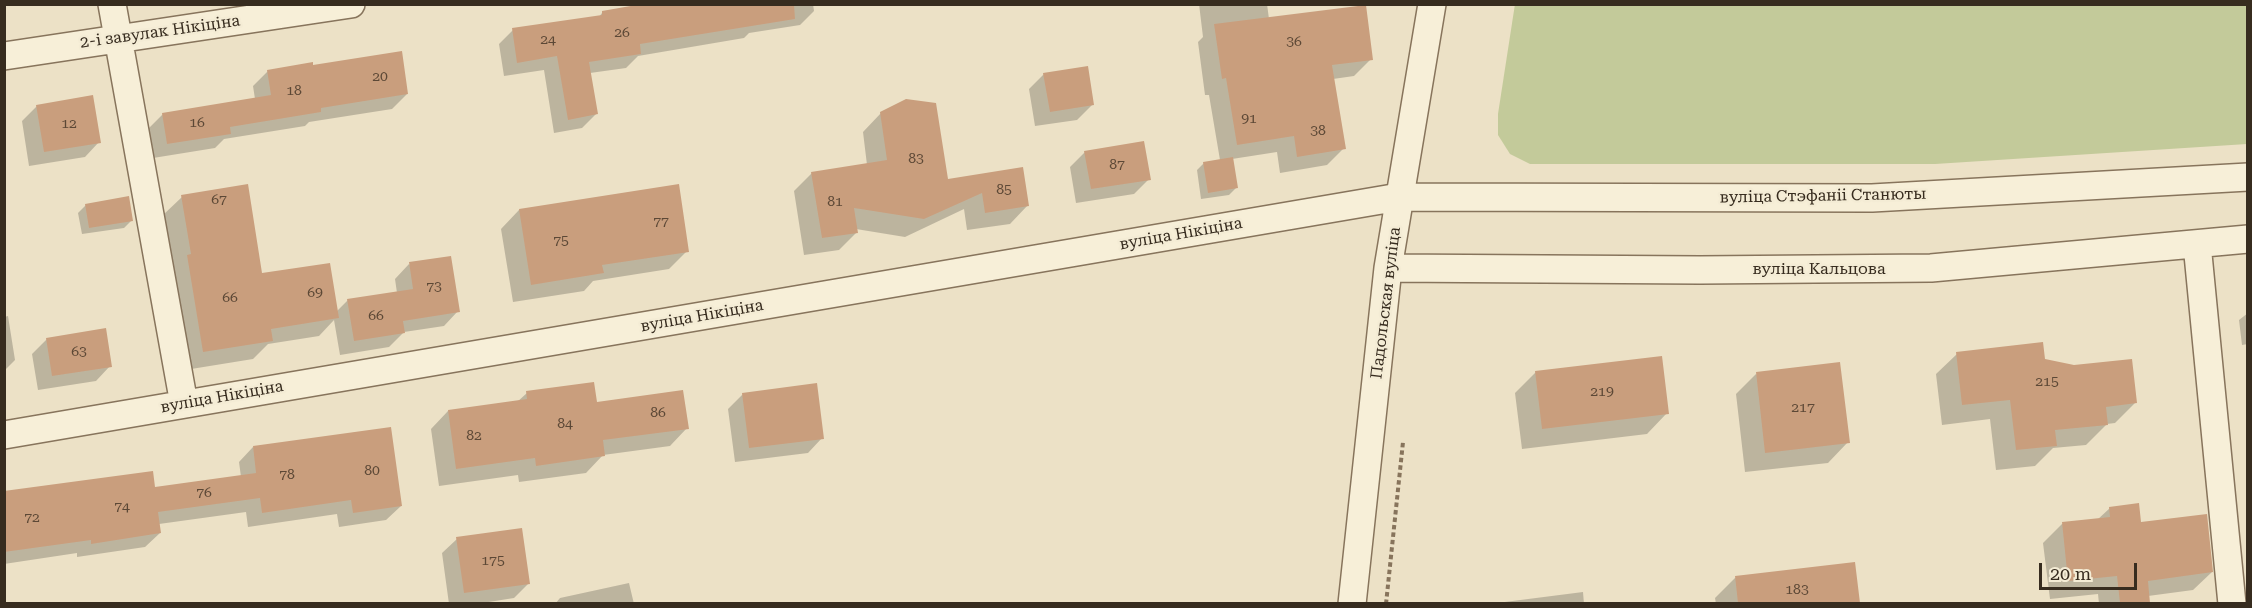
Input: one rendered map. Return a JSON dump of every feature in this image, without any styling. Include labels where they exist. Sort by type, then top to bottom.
[{"type":"street","points":[[112,4],[184,404]]},
{"type":"street","name":"2-і завулак Нікіціна","points":[[4,56],[351,4]]},
{"type":"street","name":"Падольская вуліца","points":[[1352,603],[1389,268],[1432,4]]},
{"type":"street","name":"вуліца Стэфаніі Станюты","points":[[1399,197],[1872,198],[2247,177]]},
{"type":"street","name":"вуліца Нікіціна","points":[[4,435],[1399,197]]},
{"type":"street","name":"вуліца Кальцова","points":[[1389,268],[1711,270],[1931,268],[2247,239]]},
{"type":"street","points":[[2197,244],[2232,603]]},
{"type":"path","points":[[1386,603],[1403,441]]},
{"type":"green space","points":[[1515,4],[2247,5],[2247,144],[1935,164],[1530,164],[1510,154],[1498,135],[1498,114]]},
{"type":"building","points":[[642,4],[794,4],[795,19],[640,44],[641,54],[589,62],[598,114],[568,120],[557,56],[517,63],[512,28],[602,15],[602,11]]},
{"type":"building","points":[[1366,5],[1373,60],[1332,65],[1346,149],[1297,157],[1294,136],[1237,145],[1226,78],[1222,79],[1214,24]]},
{"type":"building","points":[[402,51],[408,94],[321,108],[321,112],[230,127],[231,134],[167,144],[162,113],[271,95],[267,70]]},
{"type":"building","points":[[1088,66],[1094,105],[1050,112],[1043,73]]},
{"type":"building","points":[[93,95],[101,143],[44,152],[36,105]]},
{"type":"building","points":[[906,99],[936,103],[948,179],[1023,167],[1029,206],[985,213],[982,193],[924,219],[854,208],[858,233],[822,238],[811,172],[887,160],[880,112]]},
{"type":"building","points":[[1144,141],[1151,180],[1091,189],[1084,151]]},
{"type":"building","points":[[1233,157],[1238,188],[1208,193],[1203,162]]},
{"type":"building","points":[[248,184],[262,273],[330,263],[339,318],[271,329],[273,341],[203,352],[187,255],[191,254],[181,195]]},
{"type":"building","points":[[679,184],[689,252],[602,265],[604,273],[531,285],[519,209]]},
{"type":"building","points":[[129,196],[133,221],[89,228],[85,204]]},
{"type":"building","points":[[451,256],[460,312],[403,321],[405,333],[354,341],[347,299],[413,289],[409,262]]},
{"type":"building","points":[[106,328],[112,367],[52,376],[46,338]]},
{"type":"building","points":[[2043,342],[2045,359],[2074,365],[2132,359],[2137,403],[2106,407],[2108,425],[2055,430],[2057,446],[2016,450],[2010,400],[1962,405],[1956,352]]},
{"type":"building","points":[[1662,356],[1669,414],[1542,429],[1535,371]]},
{"type":"building","points":[[1840,362],[1850,443],[1765,453],[1756,372]]},
{"type":"building","points":[[594,382],[597,402],[683,390],[689,429],[603,440],[605,456],[536,466],[535,458],[456,469],[448,410],[527,399],[526,391]]},
{"type":"building","points":[[817,383],[824,439],[749,448],[742,393]]},
{"type":"building","points":[[391,427],[402,506],[353,513],[351,500],[262,513],[260,498],[158,512],[161,533],[91,544],[91,540],[4,552],[4,491],[153,471],[155,487],[256,473],[253,446]]},
{"type":"building","points":[[2139,503],[2141,522],[2207,514],[2213,572],[2148,581],[2150,603],[2120,603],[2117,576],[2068,581],[2062,522],[2110,517],[2109,507]]},
{"type":"building","points":[[522,528],[530,584],[464,593],[456,537]]},
{"type":"building","points":[[1855,562],[1860,603],[1738,603],[1735,576]]}]
